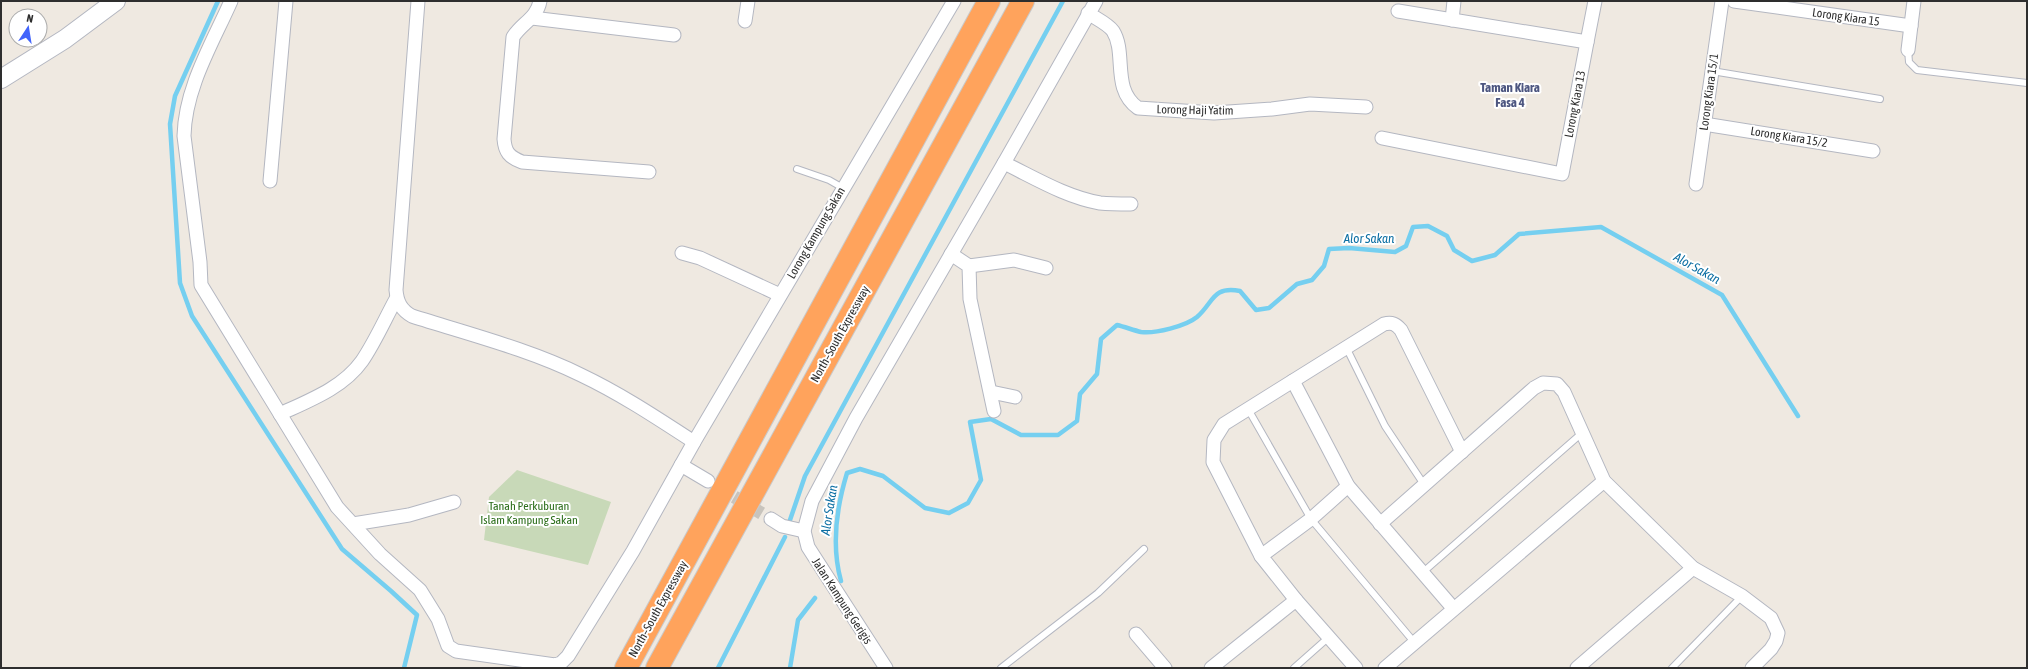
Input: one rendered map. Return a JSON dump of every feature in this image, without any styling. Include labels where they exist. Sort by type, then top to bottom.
[{"type":"highway","name":"North–South Expressway","points":[[626,668],[989,1]]},
{"type":"highway","name":"North–South Expressway","points":[[656,668],[1023,1]]},
{"type":"main road","points":[[1,79],[65,39],[116,1]]},
{"type":"street","name":"Lorong Kampung Sakan","points":[[231,1],[192,89],[184,122],[184,136],[200,262],[200,285],[280,414],[304,456],[337,507],[380,554],[420,590],[438,619],[448,646],[456,651],[555,665],[561,663],[568,656],[634,551],[694,442],[954,1]]},
{"type":"street","points":[[270,181],[286,1]]},
{"type":"street","points":[[280,414],[329,391],[362,362],[396,299],[418,1]]},
{"type":"street","points":[[540,1],[537,12],[517,30],[513,37],[511,46],[504,139],[507,154],[513,159],[522,162],[649,172]]},
{"type":"street","points":[[745,21],[748,1]]},
{"type":"street","points":[[771,519],[782,526],[804,531],[812,501],[856,418],[1004,163],[1088,12],[1096,1]]},
{"type":"street","points":[[1452,20],[1454,1]]},
{"type":"street","points":[[1398,11],[1587,42],[1595,1]]},
{"type":"street","name":"Lorong Kiara 15/1","points":[[1696,184],[1722,1]]},
{"type":"street","name":"Lorong Kiara 15","points":[[1734,1],[1778,4],[1911,26]]},
{"type":"street","points":[[1908,50],[1914,1]]},
{"type":"street","name":"Lorong Haji Yatim","points":[[1088,12],[1112,30],[1117,41],[1124,92],[1130,103],[1138,108],[1214,113],[1272,109],[1310,104],[1366,107]]},
{"type":"street","points":[[532,18],[674,35]]},
{"type":"street","name":"Lorong Kiara 13","points":[[1382,138],[1562,174],[1587,42]]},
{"type":"street","name":"Lorong Kiara 15/2","points":[[1704,124],[1873,151]]},
{"type":"street","points":[[1004,163],[1052,187],[1080,198],[1101,203],[1131,204]]},
{"type":"street","points":[[682,253],[700,258],[780,295]]},
{"type":"street","points":[[951,254],[969,266],[1014,260],[1046,268]]},
{"type":"street","points":[[969,266],[970,299],[994,411]]},
{"type":"street","points":[[396,299],[404,312],[412,316],[544,359],[580,374],[613,391],[694,442]]},
{"type":"street","points":[[1356,668],[1296,600],[1261,556],[1213,462],[1214,440],[1224,424],[1346,347],[1384,324],[1390,323],[1396,325],[1402,330],[1462,452]]},
{"type":"street","points":[[1293,381],[1348,486],[1453,608]]},
{"type":"street","points":[[1380,524],[1425,486],[1534,388],[1543,383],[1557,384],[1564,392],[1584,432],[1604,481],[1692,568],[1742,596],[1770,618],[1778,634],[1776,641],[1771,650],[1752,668]]},
{"type":"street","points":[[991,392],[1015,397]]},
{"type":"street","points":[[681,465],[708,481]]},
{"type":"street","points":[[1385,668],[1453,608],[1604,481]]},
{"type":"street","points":[[1261,556],[1311,519],[1348,486]]},
{"type":"street","points":[[353,524],[409,515],[454,502]]},
{"type":"street","name":"Jalan Kampung Gerigis","points":[[804,531],[808,547],[886,668]]},
{"type":"street","points":[[1577,668],[1692,568]]},
{"type":"street","points":[[1211,668],[1296,600]]},
{"type":"street","points":[[1136,634],[1165,668]]},
{"type":"lane","points":[[1908,50],[1909,62],[1917,70],[2027,83]]},
{"type":"lane","points":[[1712,71],[1880,99]]},
{"type":"lane","points":[[798,169],[829,180],[843,188]]},
{"type":"lane","points":[[1346,347],[1385,426],[1425,486]]},
{"type":"lane","points":[[1248,410],[1311,519],[1414,642]]},
{"type":"lane","points":[[1422,573],[1584,432]]},
{"type":"lane","points":[[1001,668],[1098,593],[1144,549]]},
{"type":"lane","points":[[1672,668],[1742,596]]},
{"type":"lane","points":[[1294,668],[1329,637]]},
{"type":"green space","name":"Tanah Perkuburan Islam Kampung Sakan","points":[[517,470],[611,502],[588,565],[484,540],[489,497]]},
{"type":"waterway","points":[[218,1],[175,96],[170,124],[180,283],[192,316],[342,549],[417,615],[404,668]]},
{"type":"waterway","points":[[790,520],[805,476],[1063,1]]},
{"type":"waterway","name":"Alor Sakan","points":[[841,581],[836,554],[836,527],[840,500],[847,473],[860,469],[883,476],[925,508],[949,513],[968,503],[981,480],[970,422],[991,419],[1021,435],[1058,435],[1077,421],[1080,394],[1097,374],[1101,339],[1117,325],[1141,332],[1162,331],[1192,320],[1203,311],[1214,296],[1224,291],[1231,290],[1240,291],[1256,310],[1269,308],[1297,284],[1312,280],[1324,266],[1329,249],[1349,248],[1395,252],[1406,246],[1413,227],[1428,226],[1447,236],[1454,250],[1472,261],[1495,255],[1519,234],[1601,227],[1722,295],[1798,416]]},
{"type":"waterway","points":[[718,668],[785,537]]},
{"type":"waterway","name":"Alor Sakan","points":[[790,668],[798,620],[815,598]]},
{"type":"tunnel","points":[[718,487],[771,519]]},
{"type":"district","name":"Taman Kiara Fasa 4","points":[[1510,94]]}]
